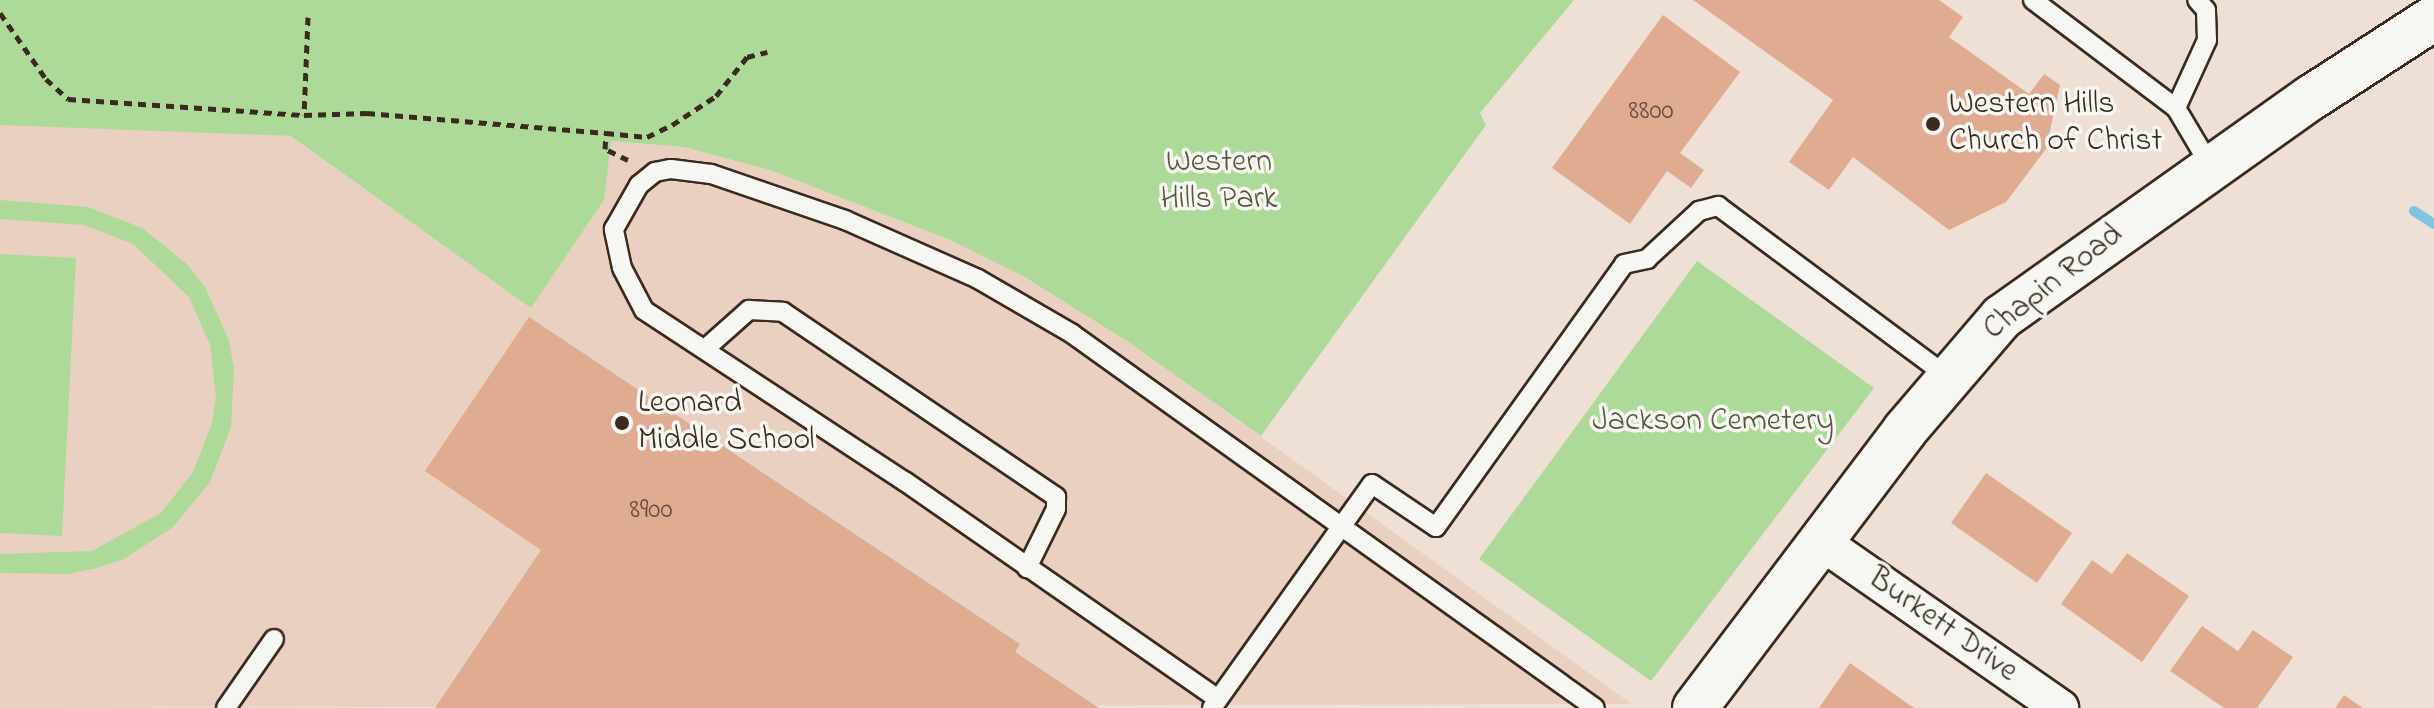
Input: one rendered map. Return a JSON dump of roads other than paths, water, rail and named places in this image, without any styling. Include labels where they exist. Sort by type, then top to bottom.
[{"type":"street","name":"Chapin Road","points":[[1695,708],[1948,377],[2002,317],[2211,167],[2434,18]]},
{"type":"street","name":"Burkett Drive","points":[[1823,543],[2060,708]]},
{"type":"lane","points":[[2033,0],[2176,108],[2211,167]]},
{"type":"lane","points":[[2176,108],[2207,40],[2206,10],[2197,0]]},
{"type":"lane","points":[[1595,708],[1338,528],[1071,333],[978,279],[845,220],[711,174],[655,172],[639,185],[614,229],[622,268],[644,310],[1027,568],[1215,704],[1338,528],[1372,484],[1436,527],[1624,264],[1647,259],[1699,211],[1718,206],[1948,377]]},
{"type":"lane","points":[[705,349],[749,310],[767,307],[887,382],[1056,497],[1056,509],[1027,568]]},
{"type":"lane","points":[[226,708],[274,639]]},
{"type":"waterway","points":[[2414,211],[2434,224]]},
{"type":"place","name":"Western Hills Church of Christ","points":[[1933,124]]},
{"type":"place","name":"Leonard Middle School","points":[[622,423]]},
{"type":"park label","name":"Western Hills Park","points":[[1219,182]]},
{"type":"park label","name":"Jackson Cemetery","points":[[1713,422]]}]
